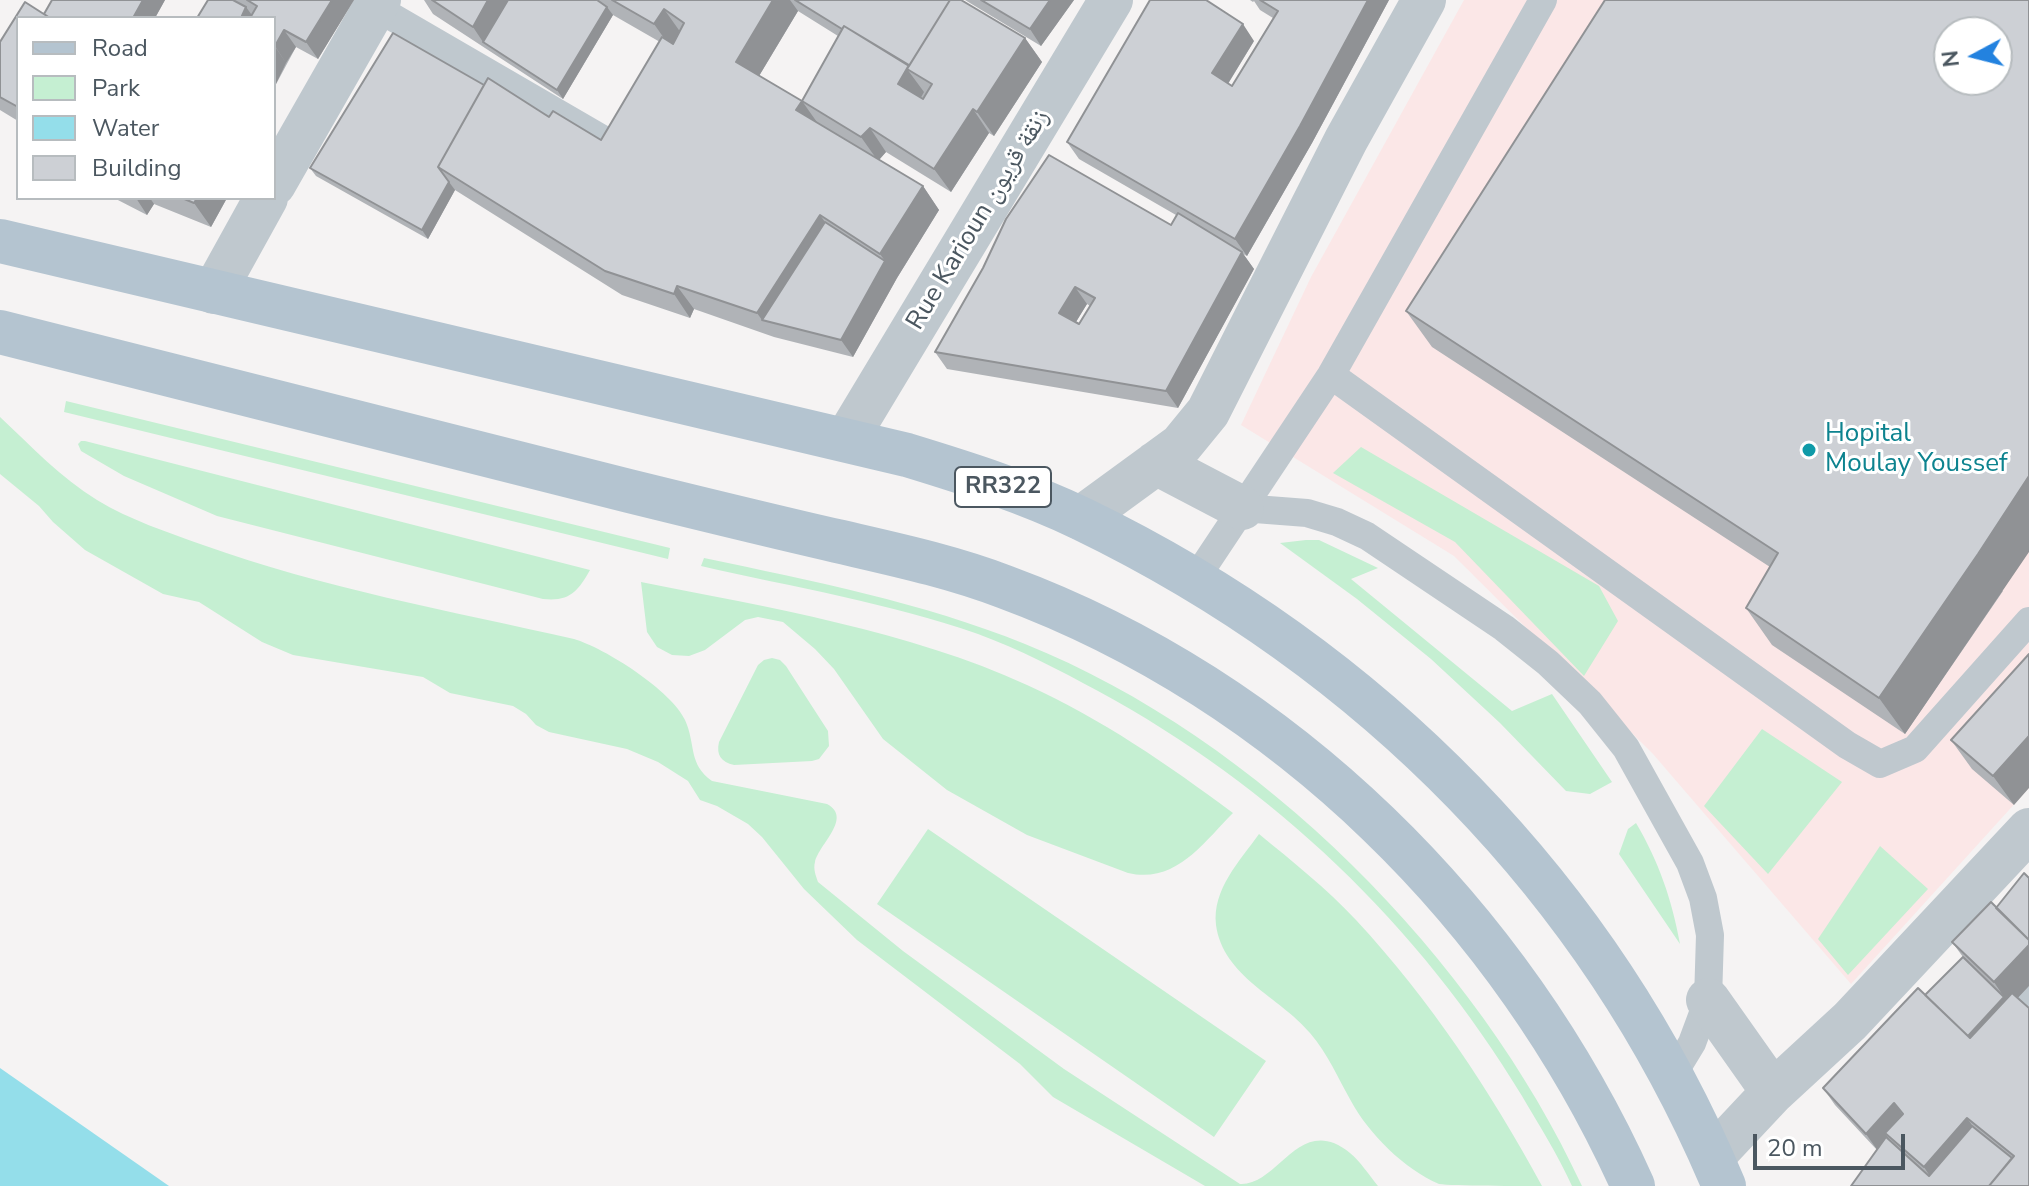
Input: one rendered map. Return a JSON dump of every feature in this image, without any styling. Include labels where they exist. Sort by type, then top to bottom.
[{"type":"main road","name":"RR322","points":[[0,241],[652,397],[846,440],[966,473],[1081,518],[1196,578],[1338,677],[1409,737],[1518,851],[1574,922],[1626,997],[1672,1076],[1718,1172]]},
{"type":"main road","points":[[0,332],[701,509],[929,562],[1001,585],[1071,613],[1139,646],[1205,685],[1266,729],[1382,827],[1434,881],[1484,939],[1571,1064],[1608,1131],[1633,1186]]},
{"type":"street","name":"Rue Karioun زنقة قريون","points":[[846,440],[1111,0]]},
{"type":"street","points":[[1081,518],[1181,445],[1208,412],[1346,140],[1424,0]]},
{"type":"street","points":[[276,180],[377,3]]},
{"type":"street","points":[[214,292],[265,200]]},
{"type":"street","points":[[1156,463],[1242,508]]},
{"type":"street","points":[[1718,1172],[1773,1092],[1850,1021],[2029,830]]},
{"type":"street","points":[[1708,1000],[1773,1092]]},
{"type":"lane","points":[[1196,578],[1331,375],[1543,0]]},
{"type":"lane","points":[[377,3],[618,148]]},
{"type":"lane","points":[[1331,375],[1847,745],[1880,764],[1915,749],[2029,621]]},
{"type":"lane","points":[[1242,508],[1307,513],[1367,536],[1504,628],[1548,663],[1590,703],[1626,748],[1690,863],[1703,898],[1710,935],[1708,1000],[1692,1043],[1672,1076]]},
{"type":"shaded area","points":[[1464,0],[2029,0],[2029,788],[1851,984],[1653,754],[1454,556],[1241,425],[1311,277]]},
{"type":"green space","points":[[66,401],[670,548],[668,559],[64,412]]},
{"type":"green space","points":[[0,417],[71,482],[110,507],[149,525],[294,574],[574,639],[603,651],[652,684],[678,709],[685,720],[699,768],[712,781],[827,804],[834,810],[836,824],[815,862],[818,882],[903,951],[1064,1069],[1240,1184],[1254,1182],[1303,1145],[1317,1141],[1332,1143],[1350,1153],[1378,1186],[1205,1186],[1053,1097],[1020,1064],[857,940],[804,889],[748,824],[700,800],[688,781],[658,762],[627,749],[549,732],[513,706],[450,693],[423,677],[293,655],[262,642],[199,602],[163,594],[85,550],[0,474]]},
{"type":"green space","points":[[81,441],[590,570],[572,594],[560,599],[543,599],[217,516],[124,476],[81,451],[78,444]]},
{"type":"green space","points":[[1361,447],[1599,586],[1618,621],[1584,676],[1455,542],[1333,473]]},
{"type":"green space","points":[[1319,540],[1378,568],[1351,579],[1512,711],[1552,694],[1612,782],[1590,794],[1566,791],[1500,723],[1431,659],[1357,599],[1280,543]]},
{"type":"green space","points":[[704,558],[866,594],[986,629],[1112,685],[1196,736],[1276,797],[1352,865],[1421,939],[1484,1018],[1538,1101],[1582,1186],[1572,1186],[1522,1096],[1481,1033],[1437,974],[1389,918],[1337,865],[1224,770],[1098,691],[993,640],[876,604],[701,566]]},
{"type":"green space","points":[[641,582],[887,635],[982,666],[1055,698],[1108,728],[1233,813],[1187,858],[1174,867],[1145,875],[1128,873],[1027,835],[947,790],[883,739],[834,669],[783,622],[758,617],[745,620],[705,650],[689,656],[672,655],[657,647],[647,632]]},
{"type":"green space","points":[[772,658],[786,666],[828,731],[829,746],[819,759],[812,761],[730,764],[719,754],[719,742],[758,665]]},
{"type":"green space","points":[[1762,729],[1842,782],[1768,874],[1704,806]]},
{"type":"green space","points":[[1636,823],[1664,882],[1680,944],[1619,854],[1628,829]]},
{"type":"green space","points":[[928,829],[1266,1061],[1214,1137],[877,904]]},
{"type":"green space","points":[[1259,834],[1345,908],[1409,982],[1480,1081],[1542,1186],[1439,1184],[1413,1169],[1367,1126],[1310,1033],[1229,959],[1216,925],[1218,899],[1229,876]]},
{"type":"green space","points":[[1880,846],[1928,889],[1848,975],[1818,939]]},
{"type":"water","points":[[0,1068],[169,1186],[0,1186]]},
{"type":"building","points":[[52,0],[143,0],[134,16],[44,14]]},
{"type":"building","points":[[208,0],[233,0],[246,7],[242,16],[198,16]]},
{"type":"building","points":[[247,0],[332,0],[306,42],[284,30],[276,44],[276,16],[251,16],[257,6]]},
{"type":"building","points":[[432,0],[488,0],[473,27]]},
{"type":"building","points":[[508,0],[597,0],[607,7],[557,90],[483,42]]},
{"type":"building","points":[[612,0],[773,0],[736,62],[802,101],[796,110],[923,186],[880,254],[820,215],[757,313],[677,286],[674,294],[605,271],[438,167],[488,78],[549,117],[553,111],[601,140],[662,37],[673,44],[684,23],[664,9],[654,24]]},
{"type":"building","points":[[795,0],[950,0],[909,66]]},
{"type":"building","points":[[950,0],[961,0],[1025,38],[977,112],[973,109],[934,169],[870,128],[861,137],[802,101],[844,26],[909,65],[898,84],[923,99],[932,84],[907,69]]},
{"type":"building","points":[[981,0],[1050,0],[1030,29]]},
{"type":"building","points":[[1150,0],[1206,0],[1243,24],[1212,73],[1232,86],[1278,11],[1260,0],[1368,0],[1235,239],[1067,142]]},
{"type":"building","name":"Hopital Moulay Youssef","points":[[1605,0],[2029,0],[2029,476],[1879,698],[1746,608],[1778,553],[1406,311]]},
{"type":"building","points":[[25,2],[47,16],[16,16]]},
{"type":"building","points":[[16,16],[16,106],[0,97],[0,42]]},
{"type":"building","points":[[393,33],[484,85],[438,167],[449,182],[422,230],[310,168]]},
{"type":"building","points":[[1049,155],[1171,225],[1178,213],[1242,252],[1166,391],[935,352],[983,268],[1006,219]],"holes":[[[1075,287],[1095,298],[1079,324],[1059,313]]]},
{"type":"building","points":[[825,222],[885,261],[841,340],[762,320]]},
{"type":"building","points":[[2029,654],[2029,736],[1993,776],[1951,740]]},
{"type":"building","points":[[2024,873],[2029,878],[2029,940],[1996,908]]},
{"type":"building","points":[[1991,902],[2029,940],[2029,945],[1994,982],[1952,942]]},
{"type":"building","points":[[1963,957],[2004,997],[1968,1036],[1925,995]]},
{"type":"building","points":[[1918,988],[1970,1038],[2012,993],[2029,1008],[2029,1186],[1989,1186],[2014,1156],[1967,1118],[1924,1167],[1885,1133],[1903,1114],[1894,1103],[1866,1134],[1823,1088]]},
{"type":"building","points":[[1972,1126],[2012,1158],[1989,1186],[1851,1186],[1886,1137],[1929,1176]]},
{"type":"place","name":"Hopital Moulay Youssef","points":[[1809,450]]}]
